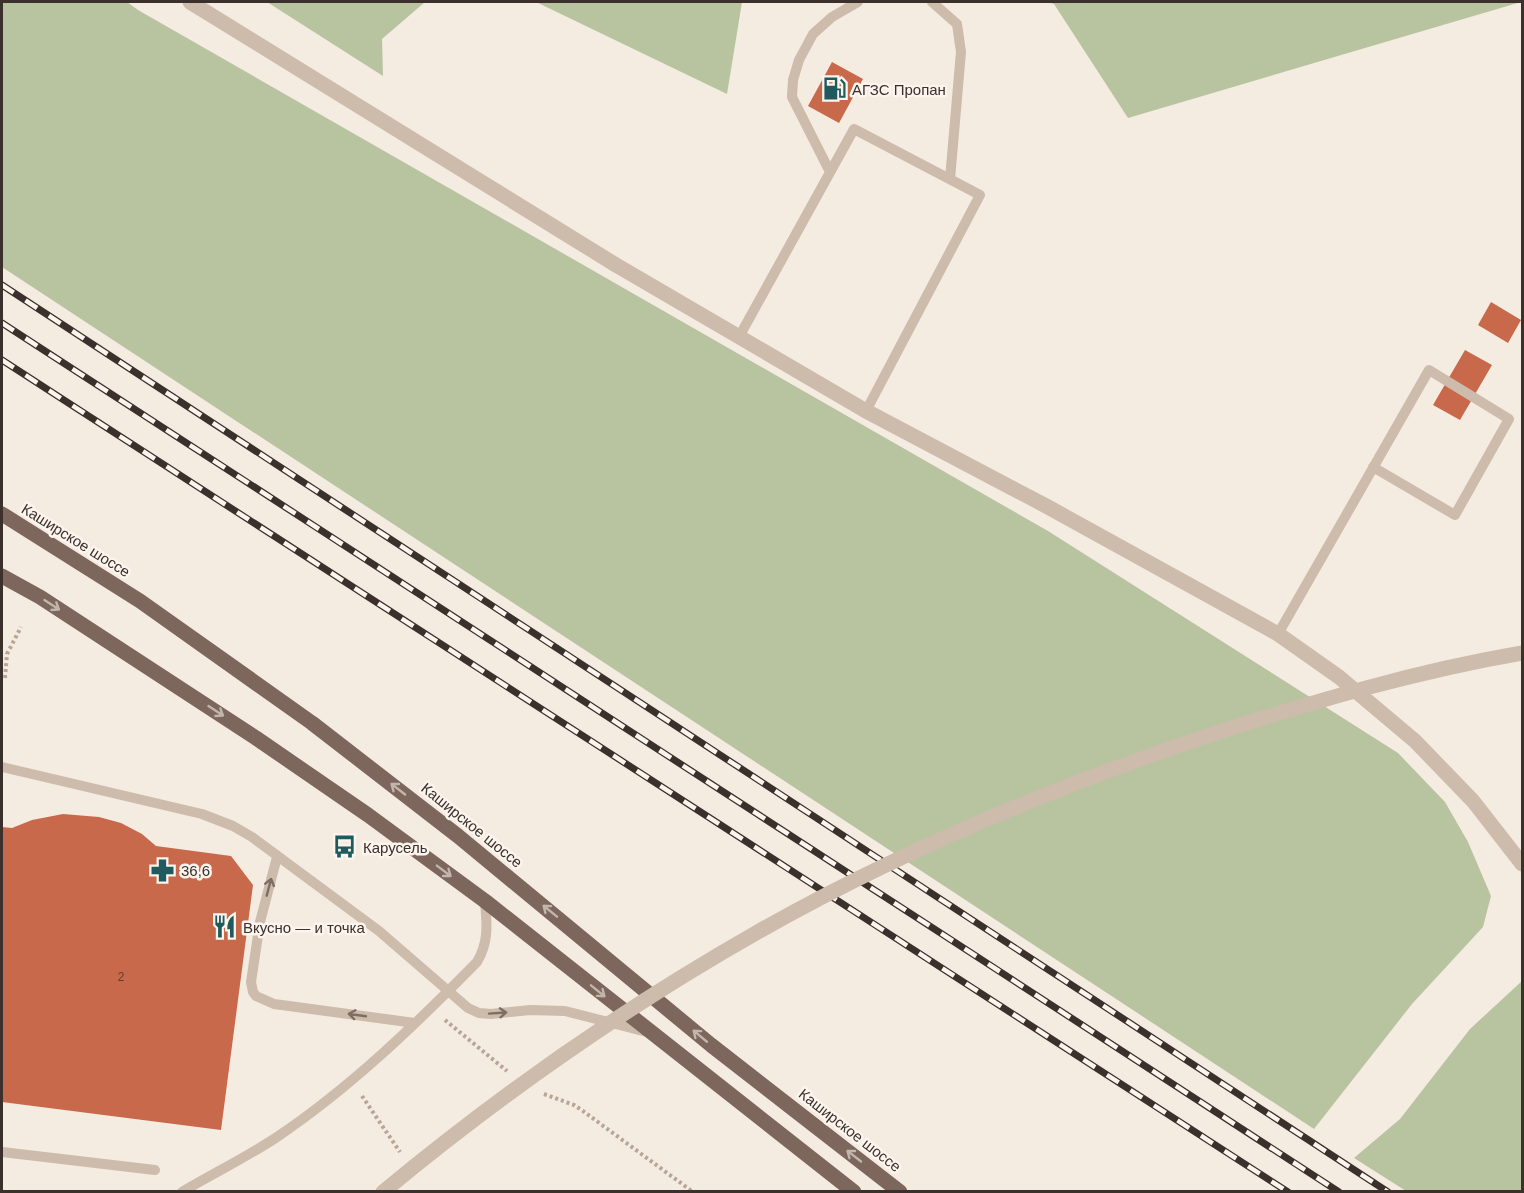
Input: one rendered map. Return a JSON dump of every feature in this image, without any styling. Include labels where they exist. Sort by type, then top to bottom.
[{"type":"main road","name":"Каширское шоссе","points":[[2,514],[140,601],[321,731],[506,875],[711,1045],[900,1191]]},
{"type":"main road","points":[[2,576],[40,597],[256,738],[368,815],[485,901],[650,1033],[854,1191]]},
{"type":"street","points":[[190,2],[606,259],[866,411],[1048,507],[1278,634],[1339,677],[1415,741],[1473,801],[1522,864]]},
{"type":"street","points":[[383,1191],[514,1089],[659,991],[759,931],[920,850],[1068,786],[1155,753],[1264,717],[1390,681],[1522,653]]},
{"type":"lane","points":[[830,172],[792,97],[793,80],[799,60],[813,34],[832,17],[858,2]]},
{"type":"lane","points":[[932,2],[957,24],[961,52],[950,179]]},
{"type":"lane","points":[[740,337],[854,129],[980,195],[866,411]]},
{"type":"lane","points":[[1278,634],[1373,467],[1429,370],[1509,419],[1455,515],[1373,467]]},
{"type":"lane","points":[[2,767],[218,819],[252,837],[379,932],[468,1008],[480,1013],[530,1010],[565,1011],[650,1033]]},
{"type":"lane","points":[[277,857],[256,943],[251,981],[256,996],[274,1004],[415,1023]]},
{"type":"lane","points":[[182,1191],[278,1136],[352,1081],[415,1023],[477,962],[482,953],[487,930],[485,901]]},
{"type":"lane","points":[[2,1152],[155,1170]]},
{"type":"path","points":[[5,678],[7,654],[21,627]]},
{"type":"path","points":[[430,1007],[514,1076]]},
{"type":"path","points":[[352,1081],[402,1155]]},
{"type":"path","points":[[537,1090],[583,1111],[693,1191]]},
{"type":"green space","points":[[2,2],[127,2],[1048,531],[1398,753],[1445,802],[1468,842],[1491,896],[1483,927],[1412,1004],[1314,1129],[2,267]]},
{"type":"green space","points":[[267,2],[425,2],[382,39],[383,76]]},
{"type":"green space","points":[[536,2],[742,2],[727,94]]},
{"type":"green space","points":[[1046,2],[1521,2],[1128,118],[1054,4]]},
{"type":"green space","points":[[1522,981],[1522,1191],[1406,1191],[1354,1158],[1400,1119],[1470,1029]]},
{"type":"building","points":[[832,62],[863,79],[839,123],[808,106]]},
{"type":"building","points":[[1491,302],[1521,320],[1508,343],[1478,325]]},
{"type":"building","points":[[1465,350],[1492,365],[1460,420],[1433,405]]},
{"type":"building","points":[[63,814],[99,817],[121,823],[142,834],[156,846],[231,856],[253,885],[221,1130],[2,1102],[2,827],[12,828],[32,820]]},
{"type":"railway","points":[[2,285],[1388,1192]]},
{"type":"railway","points":[[2,323],[1339,1192]]},
{"type":"railway","points":[[2,360],[1288,1192]]},
{"type":"place","name":"АГЗС Пропан","points":[[834,89]]},
{"type":"place","name":"Карусель","points":[[345,847]]},
{"type":"place","name":"36,6","points":[[163,870]]},
{"type":"place","name":"Вкусно — и точка","points":[[225,927]]}]
